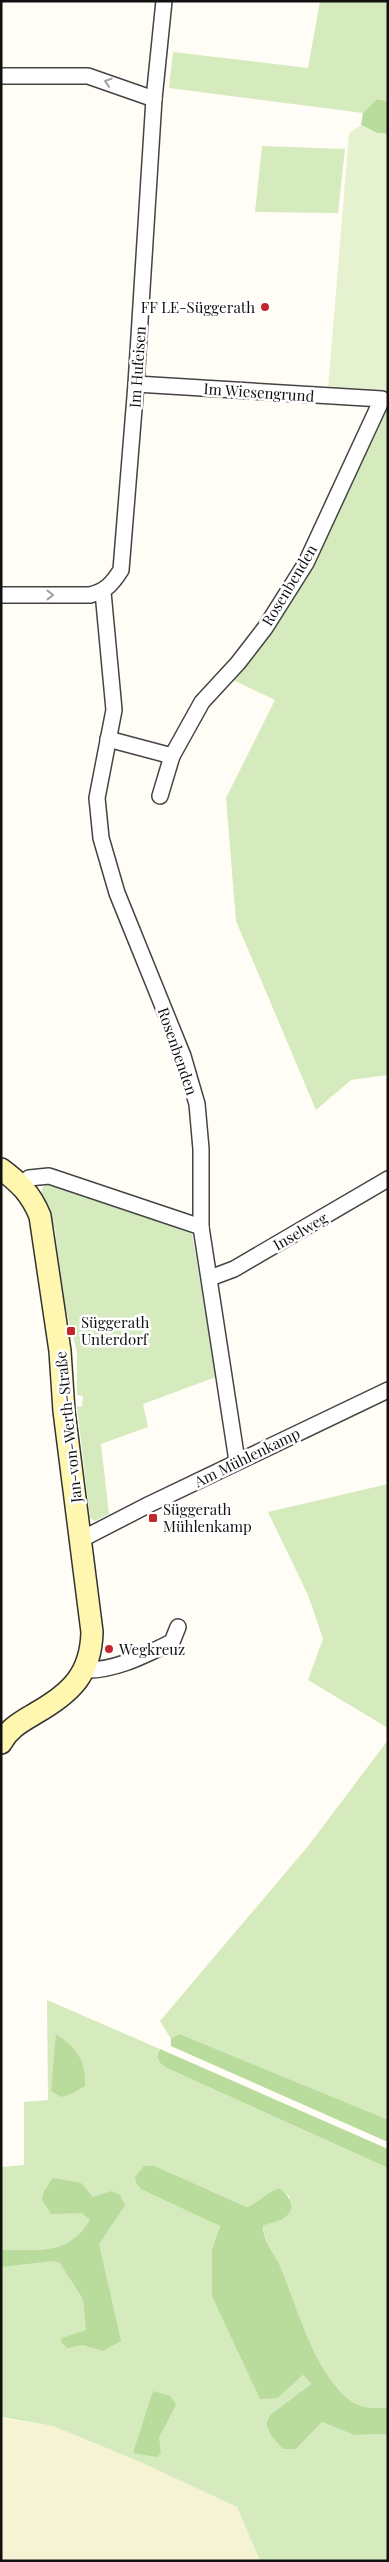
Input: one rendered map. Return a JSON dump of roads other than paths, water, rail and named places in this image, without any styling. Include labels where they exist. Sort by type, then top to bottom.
[{"type":"main road","name":"Jan-von-Werth-Straße","points":[[1,1169],[22,1184],[33,1198],[40,1216],[60,1351],[64,1411],[92,1632],[92,1648],[85,1670],[70,1689],[3,1735]]},
{"type":"street","name":"Im Hufeisen","points":[[102,592],[113,584],[121,570],[136,384],[154,98],[164,1]]},
{"type":"street","points":[[1,76],[88,76],[154,98]]},
{"type":"street","name":"Im Wiesengrund","points":[[136,384],[382,399]]},
{"type":"street","name":"Rosenbenden","points":[[160,796],[172,756],[202,702],[238,663],[264,628],[306,564],[382,399]]},
{"type":"street","points":[[1,595],[90,595],[102,592]]},
{"type":"street","name":"Rosenbenden","points":[[102,592],[114,710],[97,798],[101,838],[117,893],[183,1056],[197,1104],[201,1149],[201,1227],[237,1461]]},
{"type":"street","points":[[108,739],[172,756]]},
{"type":"street","points":[[22,1184],[29,1178],[48,1176],[201,1227]]},
{"type":"street","name":"Inselweg","points":[[210,1278],[234,1269],[388,1180]]},
{"type":"street","name":"Am Mühlenkamp","points":[[80,1540],[237,1461],[388,1390]]},
{"type":"street","points":[[85,1670],[99,1670],[138,1658],[172,1642],[178,1627]]},
{"type":"place","name":"FF LE-Süggerath","points":[[265,307]]},
{"type":"place","name":"Süggerath Unterdorf","points":[[71,1331]]},
{"type":"place","name":"Süggerath Mühlenkamp","points":[[153,1518]]},
{"type":"place","name":"Wegkreuz","points":[[109,1649]]}]
